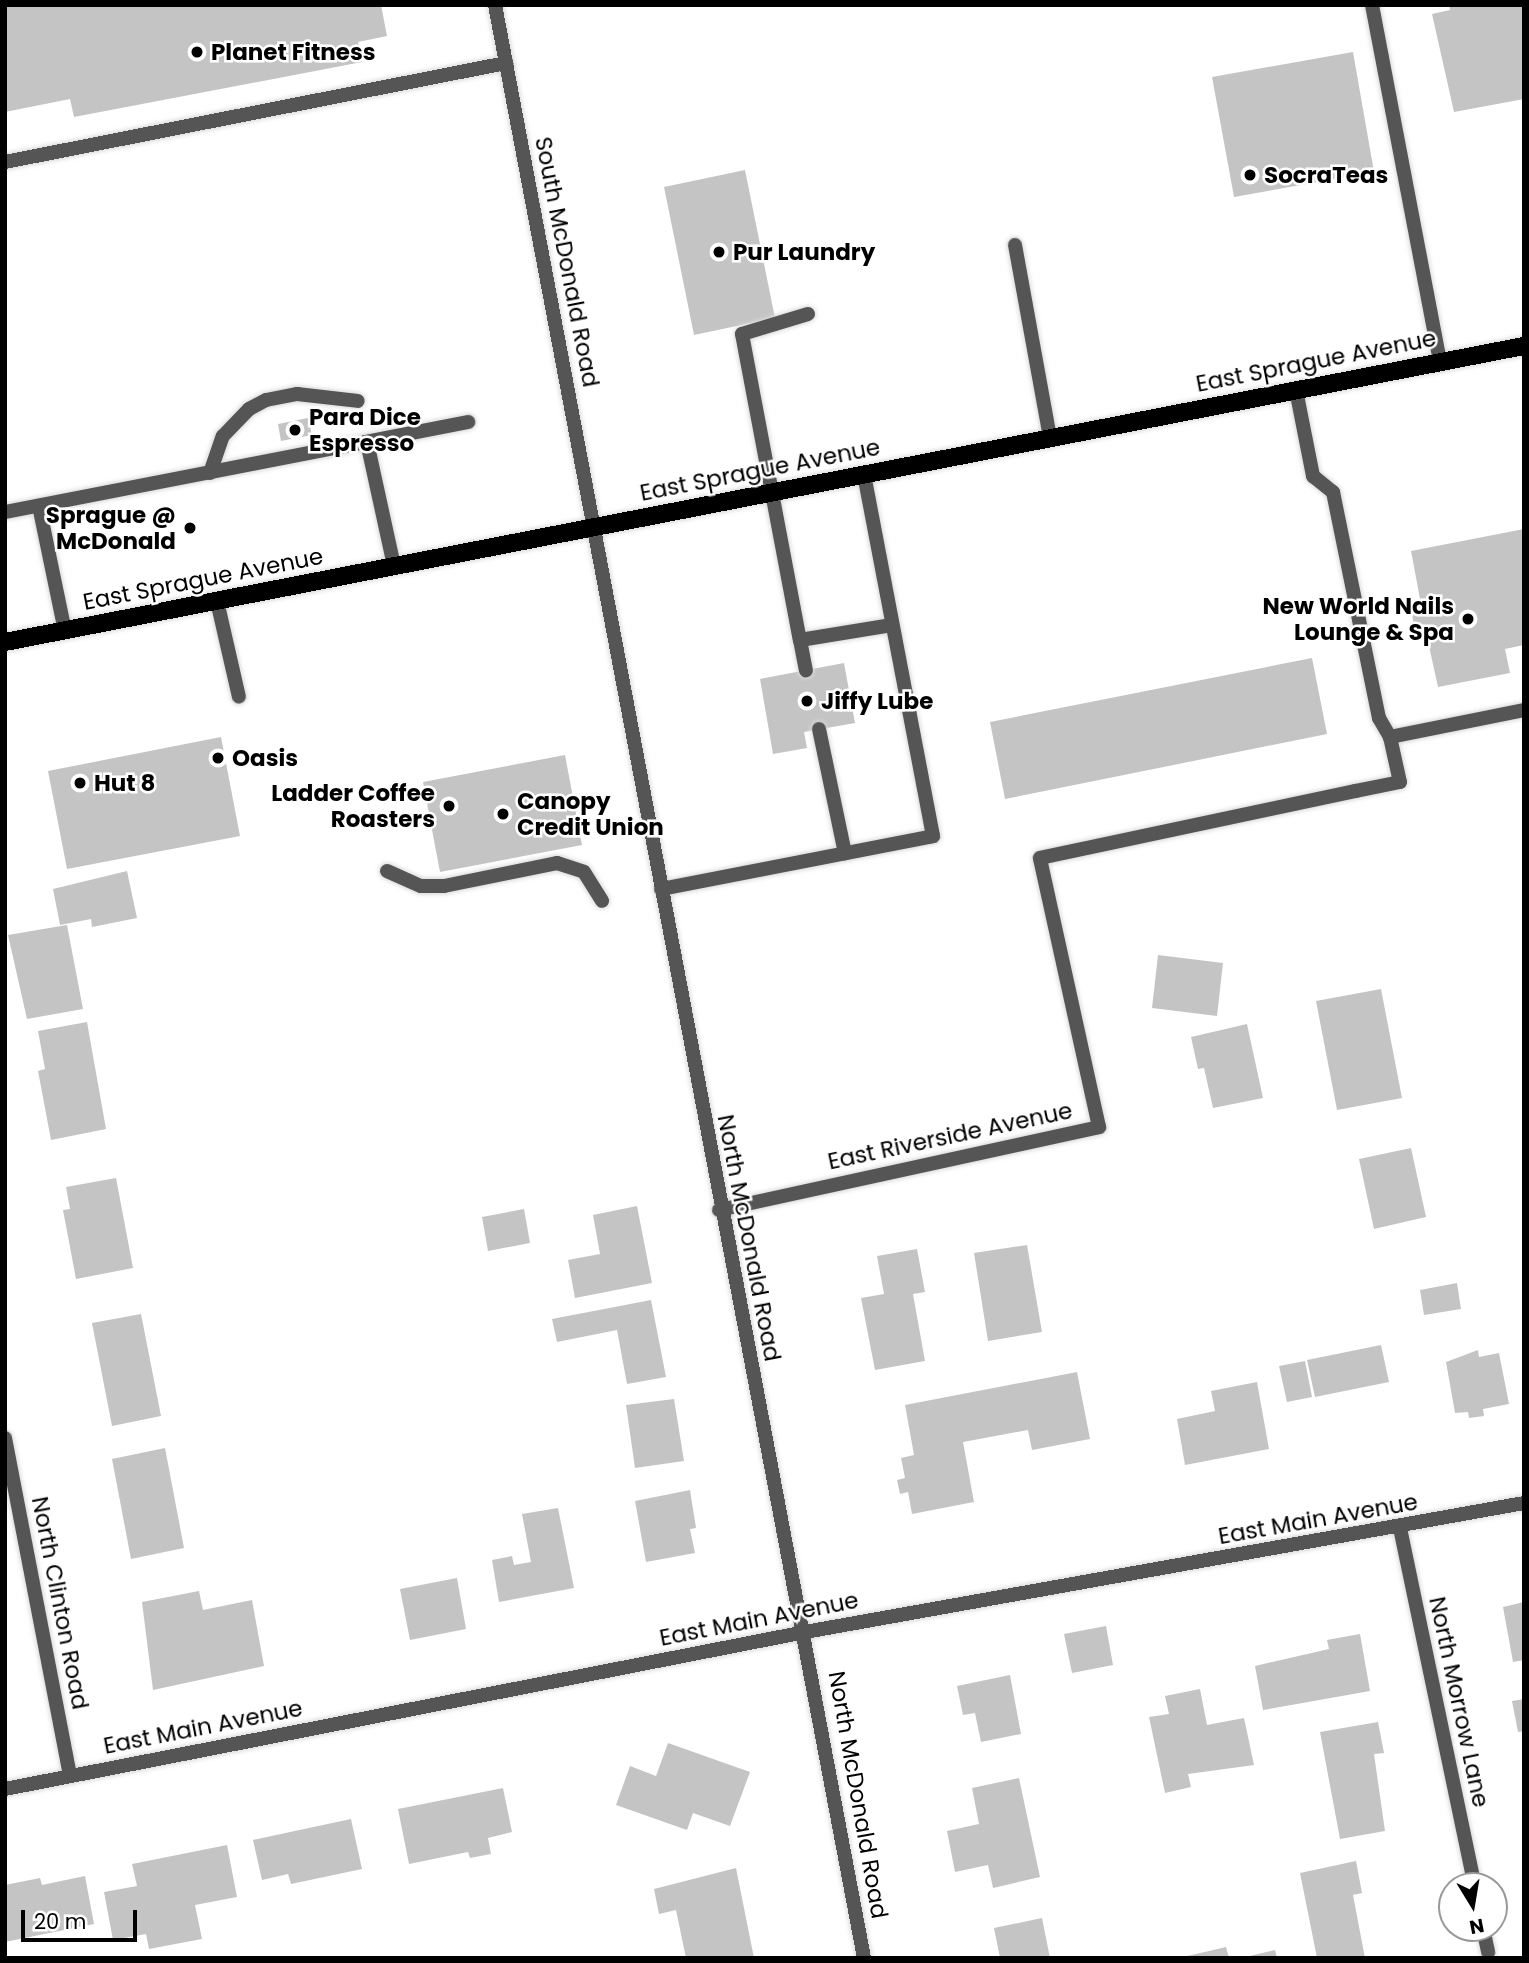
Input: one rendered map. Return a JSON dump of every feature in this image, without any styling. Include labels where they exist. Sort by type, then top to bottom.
[{"type":"main road","name":"East Sprague Avenue","points":[[5,642],[1524,346]]},
{"type":"street","name":"South McDonald Road","points":[[495,5],[595,527]]},
{"type":"street","points":[[1372,5],[1440,362]]},
{"type":"street","points":[[5,162],[506,63]]},
{"type":"street","points":[[1015,245],[1050,438]]},
{"type":"street","points":[[806,670],[769,493],[742,334],[808,314]]},
{"type":"street","points":[[1296,390],[1313,476],[1333,492],[1379,718],[1390,737],[1524,710]]},
{"type":"street","points":[[210,473],[223,436],[249,409],[266,400],[297,394],[358,401]]},
{"type":"street","points":[[5,512],[468,422]]},
{"type":"street","points":[[367,442],[394,566]]},
{"type":"street","points":[[661,889],[933,836],[864,474]]},
{"type":"street","points":[[39,506],[65,631]]},
{"type":"street","name":"North McDonald Road","points":[[595,527],[719,1210],[805,1632],[864,1958]]},
{"type":"street","points":[[217,601],[239,697]]},
{"type":"street","points":[[800,640],[892,625]]},
{"type":"street","points":[[819,729],[845,853]]},
{"type":"street","name":"East Riverside Avenue","points":[[719,1210],[1099,1127],[1040,858],[1400,782],[1390,737]]},
{"type":"street","points":[[387,871],[421,886],[444,886],[557,863],[584,872],[602,901]]},
{"type":"street","name":"North Clinton Road","points":[[5,1438],[71,1776]]},
{"type":"street","name":"East Main Avenue","points":[[5,1788],[805,1632],[1400,1528],[1524,1503]]},
{"type":"street","name":"North Morrow Lane","points":[[1400,1528],[1472,1872]]},
{"type":"street","points":[[1486,1942],[1488,1952]]},
{"type":"building","name":"Planet Fitness","points":[[5,5],[381,5],[387,36],[358,42],[362,62],[74,117],[70,99],[5,112]]},
{"type":"building","points":[[1449,5],[1524,5],[1524,99],[1454,112],[1432,14],[1450,10]]},
{"type":"building","points":[[1353,52],[1374,172],[1234,197],[1212,77]]},
{"type":"building","name":"Pur Laundry","points":[[745,170],[775,318],[694,335],[664,187]]},
{"type":"building","name":"Para Dice Espresso","points":[[308,418],[312,435],[281,441],[278,424]]},
{"type":"building","name":"New World Nails Lounge & Spa","points":[[1524,529],[1524,645],[1505,649],[1510,673],[1438,687],[1427,637],[1417,639],[1409,601],[1420,599],[1411,551]]},
{"type":"building","points":[[1312,658],[1327,734],[1005,799],[990,722]]},
{"type":"building","name":"Jiffy Lube","points":[[844,663],[855,723],[804,732],[807,748],[773,754],[760,679]]},
{"type":"building","points":[[221,737],[240,836],[67,869],[48,771]]},
{"type":"building","name":"Canopy Credit Union","points":[[565,755],[582,845],[440,872],[423,782]]},
{"type":"building","points":[[127,871],[137,918],[92,927],[91,919],[60,925],[53,889]]},
{"type":"building","points":[[67,925],[83,1009],[27,1019],[8,935]]},
{"type":"building","points":[[1158,955],[1223,963],[1217,1016],[1152,1008]]},
{"type":"building","points":[[1381,989],[1402,1098],[1337,1110],[1316,1001]]},
{"type":"building","points":[[87,1022],[106,1129],[51,1140],[38,1071],[45,1069],[38,1031]]},
{"type":"building","points":[[1247,1024],[1263,1098],[1213,1108],[1204,1068],[1198,1069],[1191,1037]]},
{"type":"building","points":[[1411,1148],[1426,1217],[1374,1229],[1359,1159]]},
{"type":"building","points":[[116,1178],[133,1268],[76,1279],[63,1210],[70,1209],[66,1187]]},
{"type":"building","points":[[637,1206],[652,1283],[575,1298],[568,1260],[600,1254],[593,1215]]},
{"type":"building","points":[[524,1209],[530,1243],[488,1251],[482,1217]]},
{"type":"building","points":[[1027,1245],[1042,1332],[988,1341],[974,1253]]},
{"type":"building","points":[[917,1249],[925,1292],[913,1294],[925,1361],[875,1370],[861,1298],[884,1294],[877,1256]]},
{"type":"building","points":[[1457,1283],[1461,1309],[1424,1315],[1420,1290]]},
{"type":"building","points":[[651,1300],[666,1377],[627,1384],[617,1330],[557,1342],[552,1319]]},
{"type":"building","points":[[141,1314],[161,1416],[112,1426],[92,1323]]},
{"type":"building","points":[[1381,1345],[1389,1382],[1315,1397],[1307,1360]]},
{"type":"building","points":[[1478,1350],[1479,1357],[1499,1353],[1509,1404],[1483,1409],[1484,1416],[1469,1418],[1468,1412],[1455,1413],[1446,1362]]},
{"type":"building","points":[[1305,1361],[1312,1397],[1287,1402],[1279,1366]]},
{"type":"building","points":[[1077,1372],[1090,1439],[1032,1450],[1028,1430],[963,1442],[974,1502],[912,1514],[908,1492],[900,1494],[897,1480],[905,1478],[901,1458],[914,1455],[905,1405]]},
{"type":"building","points":[[1257,1382],[1269,1449],[1185,1465],[1177,1419],[1215,1411],[1211,1391]]},
{"type":"building","points":[[674,1399],[684,1461],[635,1468],[626,1405]]},
{"type":"building","points":[[165,1448],[184,1548],[131,1559],[112,1459]]},
{"type":"building","points":[[690,1490],[696,1528],[690,1529],[695,1553],[646,1562],[635,1501]]},
{"type":"building","points":[[558,1508],[574,1588],[499,1602],[492,1560],[512,1556],[514,1565],[531,1562],[522,1514]]},
{"type":"building","points":[[457,1578],[466,1629],[410,1640],[400,1589]]},
{"type":"building","points":[[199,1591],[203,1610],[252,1600],[264,1666],[153,1690],[142,1602]]},
{"type":"building","points":[[1524,1602],[1524,1660],[1513,1662],[1503,1607]]},
{"type":"building","points":[[1106,1626],[1113,1665],[1072,1673],[1064,1634]]},
{"type":"building","points":[[1360,1634],[1370,1691],[1263,1710],[1255,1666],[1329,1649],[1327,1640]]},
{"type":"building","points":[[1010,1675],[1021,1734],[981,1742],[975,1713],[963,1715],[957,1686]]},
{"type":"building","points":[[1200,1689],[1207,1725],[1244,1718],[1254,1765],[1188,1774],[1191,1787],[1165,1793],[1149,1717],[1169,1714],[1165,1696]]},
{"type":"building","points":[[1524,1699],[1524,1731],[1518,1732],[1512,1701]]},
{"type":"building","points":[[1378,1722],[1384,1753],[1374,1754],[1385,1831],[1340,1839],[1320,1732]]},
{"type":"building","points":[[668,1743],[750,1772],[730,1826],[693,1813],[687,1830],[616,1805],[630,1766],[656,1776]]},
{"type":"building","points":[[1019,1778],[1040,1877],[993,1888],[988,1865],[955,1872],[947,1831],[979,1824],[972,1788]]},
{"type":"building","points":[[503,1788],[512,1832],[488,1838],[491,1854],[470,1858],[468,1852],[409,1864],[398,1809]]},
{"type":"building","points":[[351,1819],[362,1869],[291,1884],[288,1874],[262,1880],[253,1840]]},
{"type":"building","points":[[227,1845],[237,1897],[195,1905],[202,1939],[149,1949],[146,1934],[113,1940],[104,1892],[137,1886],[132,1864]]},
{"type":"building","points":[[1356,1861],[1362,1893],[1353,1895],[1365,1958],[1317,1958],[1300,1873]]},
{"type":"building","points":[[736,1868],[754,1958],[686,1958],[676,1910],[659,1914],[654,1889]]},
{"type":"building","points":[[85,1876],[94,1924],[5,1942],[5,1885],[40,1878],[42,1885]]},
{"type":"building","points":[[1042,1918],[1050,1958],[1000,1958],[994,1928]]},
{"type":"building","points":[[1226,1947],[1229,1958],[1183,1957]]},
{"type":"building","points":[[1275,1950],[1277,1958],[1245,1957]]},
{"type":"place","name":"Planet Fitness","points":[[197,52]]},
{"type":"place","name":"SocraTeas","points":[[1250,175]]},
{"type":"place","name":"Pur Laundry","points":[[719,252]]},
{"type":"place","name":"Para Dice Espresso","points":[[295,430]]},
{"type":"place","name":"Sprague @ McDonald","points":[[190,528]]},
{"type":"place","name":"New World Nails Lounge & Spa","points":[[1468,619]]},
{"type":"place","name":"Jiffy Lube","points":[[807,701]]},
{"type":"place","name":"Oasis","points":[[218,758]]},
{"type":"place","name":"Hut 8","points":[[80,783]]},
{"type":"place","name":"Ladder Coffee Roasters","points":[[449,806]]},
{"type":"place","name":"Canopy Credit Union","points":[[503,814]]}]
